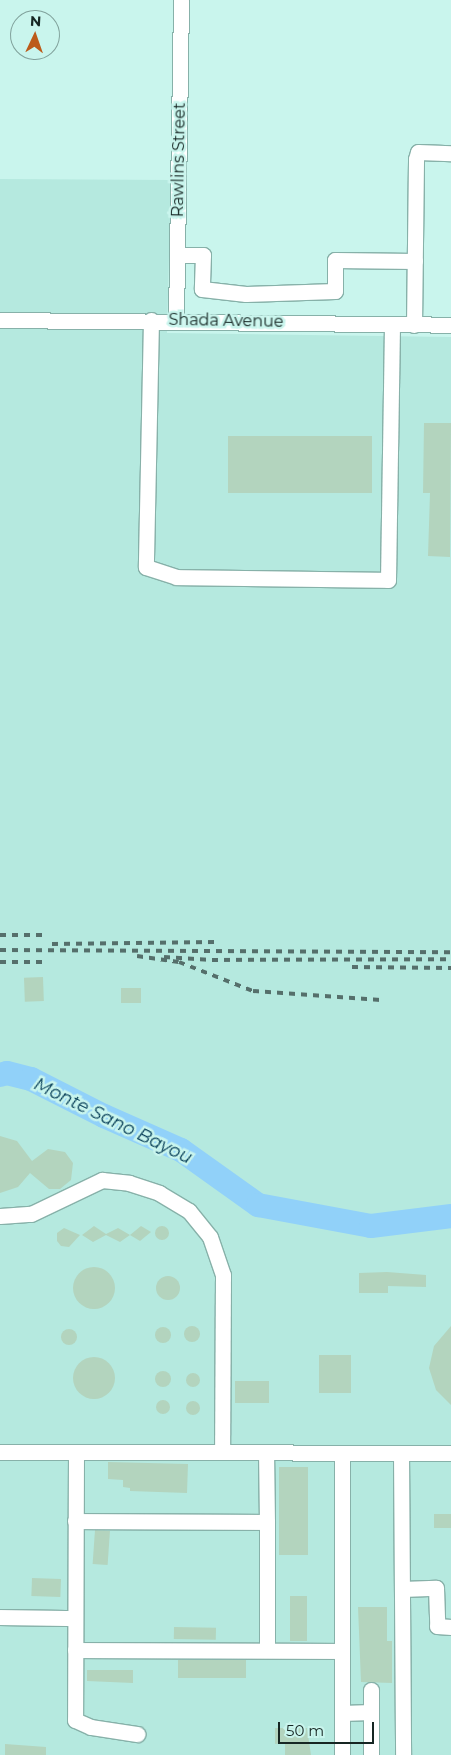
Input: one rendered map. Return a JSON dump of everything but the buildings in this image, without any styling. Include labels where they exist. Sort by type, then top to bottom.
[{"type":"street","name":"Rawlins Street","points":[[176,320],[181,0]]},
{"type":"street","points":[[414,325],[416,158],[418,152],[451,153]]},
{"type":"street","points":[[177,255],[203,255],[202,289],[246,294],[335,291],[335,260],[414,262]]},
{"type":"street","points":[[246,294],[247,322]]},
{"type":"street","name":"Shada Avenue","points":[[0,320],[176,320],[451,325]]},
{"type":"street","points":[[151,320],[146,567],[176,576],[205,577],[388,580],[392,324]]},
{"type":"street","points":[[0,1216],[31,1214],[102,1180],[129,1183],[159,1193],[189,1211],[210,1237],[223,1275],[222,1452]]},
{"type":"street","points":[[0,1452],[451,1453]]},
{"type":"street","points":[[76,1452],[75,1720],[91,1727],[137,1734]]},
{"type":"street","points":[[266,1452],[267,1650]]},
{"type":"street","points":[[342,1452],[342,1755]]},
{"type":"street","points":[[400,1453],[403,1755]]},
{"type":"street","points":[[75,1521],[267,1522]]},
{"type":"street","points":[[402,1589],[436,1588],[437,1626],[451,1627]]},
{"type":"street","points":[[0,1617],[75,1618]]},
{"type":"street","points":[[75,1650],[342,1651]]},
{"type":"street","points":[[371,1690],[371,1755]]},
{"type":"street","points":[[342,1713],[371,1712]]},
{"type":"shaded area","points":[[0,179],[171,180],[167,333],[451,337],[451,1755],[0,1755]]},
{"type":"waterway","name":"Monte Sano Bayou","points":[[0,1075],[7,1073],[31,1079],[104,1116],[181,1150],[258,1205],[371,1226],[451,1216]]},
{"type":"railway","points":[[0,935],[48,935]]},
{"type":"railway","points":[[52,944],[215,942]]},
{"type":"railway","points":[[0,950],[451,952]]},
{"type":"railway","points":[[137,956],[179,962],[253,991],[381,1000]]},
{"type":"railway","points":[[164,957],[212,960],[451,959]]},
{"type":"railway","points":[[0,962],[46,962]]},
{"type":"railway","points":[[352,967],[451,968]]}]
